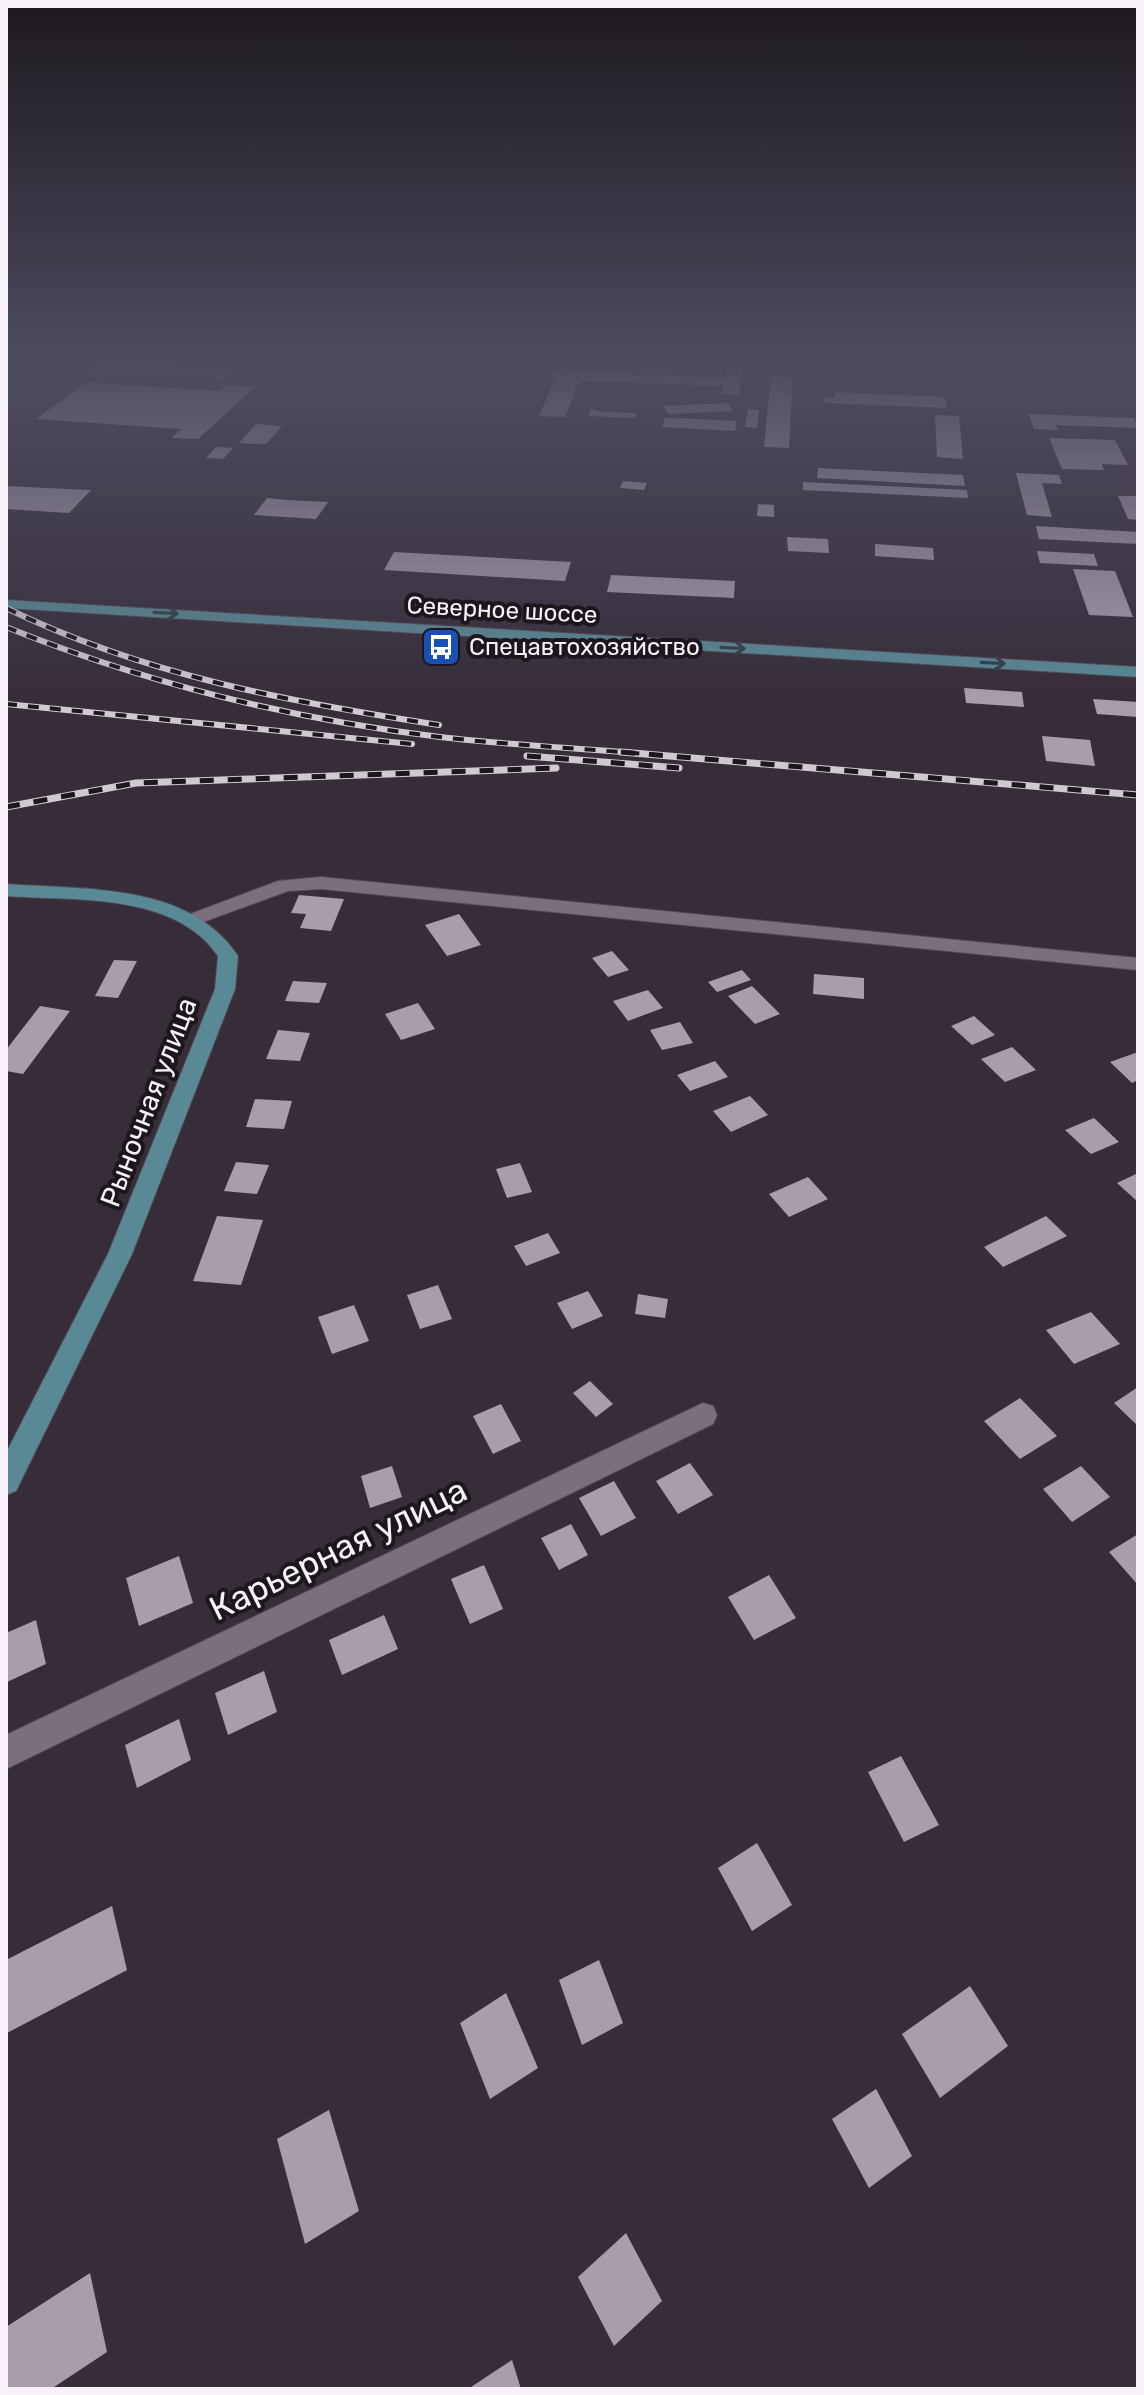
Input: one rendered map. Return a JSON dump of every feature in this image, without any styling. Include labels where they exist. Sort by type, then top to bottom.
[{"type":"main road","name":"Северное шоссе","points":[[6,591],[1039,659],[1138,672]]},
{"type":"main road","name":"Северное шоссе","points":[[6,604],[1039,659],[1138,657]]},
{"type":"main road","name":"Рыночная улица","points":[[6,890],[133,902],[167,909],[212,933],[228,956],[225,989],[120,1254],[6,1482]]},
{"type":"street","points":[[192,920],[285,885],[321,883],[1138,964]]},
{"type":"street","name":"Карьерная улица","points":[[6,1752],[703,1415]]},
{"type":"building","points":[[817,478],[964,478],[965,486]]},
{"type":"building","points":[[1017,478],[1060,478],[1062,484],[1042,483],[1052,517],[1027,515]]},
{"type":"building","points":[[623,481],[647,483],[644,490],[620,488]]},
{"type":"building","points":[[803,482],[967,490],[968,498],[803,490]]},
{"type":"building","points":[[6,486],[91,490],[69,513],[6,509]]},
{"type":"building","points":[[1118,496],[1138,496],[1138,520],[1128,519]]},
{"type":"building","points":[[267,498],[328,502],[316,519],[254,515]]},
{"type":"building","points":[[758,504],[774,505],[774,517],[757,516]]},
{"type":"building","points":[[1036,526],[1138,532],[1138,544],[1039,539]]},
{"type":"building","points":[[787,537],[828,539],[829,553],[788,551]]},
{"type":"building","points":[[875,544],[933,548],[934,560],[875,556]]},
{"type":"building","points":[[1037,551],[1094,554],[1098,566],[1040,563]]},
{"type":"building","points":[[394,552],[571,562],[565,581],[384,570]]},
{"type":"building","points":[[1073,569],[1115,571],[1133,617],[1089,615]]},
{"type":"building","points":[[611,575],[735,581],[734,598],[607,592]]},
{"type":"building","points":[[964,688],[1022,692],[1024,707],[966,703]]},
{"type":"building","points":[[1093,699],[1138,702],[1138,717],[1097,714]]},
{"type":"building","points":[[1042,736],[1090,740],[1095,766],[1046,761]]},
{"type":"building","points":[[299,895],[344,899],[331,931],[300,928],[306,914],[291,913]]},
{"type":"building","points":[[459,914],[481,945],[447,956],[425,925]]},
{"type":"building","points":[[612,951],[629,970],[608,977],[592,958]]},
{"type":"building","points":[[114,960],[137,961],[118,998],[95,996]]},
{"type":"building","points":[[742,970],[751,980],[717,992],[708,982]]},
{"type":"building","points":[[814,974],[864,978],[864,999],[813,994]]},
{"type":"building","points":[[293,981],[327,983],[319,1003],[285,1001]]},
{"type":"building","points":[[752,986],[780,1014],[755,1024],[728,996]]},
{"type":"building","points":[[648,990],[663,1008],[628,1021],[613,1001]]},
{"type":"building","points":[[418,1003],[435,1029],[401,1040],[385,1014]]},
{"type":"building","points":[[40,1006],[70,1011],[23,1074],[6,1071],[6,1050]]},
{"type":"building","points":[[974,1016],[995,1035],[972,1045],[951,1026]]},
{"type":"building","points":[[680,1022],[693,1043],[662,1050],[650,1030]]},
{"type":"building","points":[[278,1030],[310,1033],[300,1061],[266,1059]]},
{"type":"building","points":[[1012,1047],[1036,1070],[1005,1082],[981,1059]]},
{"type":"building","points":[[1138,1052],[1138,1080],[1132,1083],[1110,1062]]},
{"type":"building","points":[[715,1061],[728,1077],[690,1091],[677,1075]]},
{"type":"building","points":[[750,1096],[768,1115],[731,1132],[713,1111]]},
{"type":"building","points":[[255,1099],[292,1101],[284,1129],[246,1127]]},
{"type":"building","points":[[1094,1118],[1119,1142],[1091,1154],[1065,1130]]},
{"type":"building","points":[[236,1162],[269,1165],[257,1194],[224,1191]]},
{"type":"building","points":[[520,1163],[532,1192],[507,1198],[496,1169]]},
{"type":"building","points":[[1138,1173],[1138,1202],[1117,1183]]},
{"type":"building","points":[[808,1177],[828,1199],[789,1217],[769,1194]]},
{"type":"building","points":[[217,1216],[263,1220],[241,1285],[193,1281]]},
{"type":"building","points":[[1046,1216],[1067,1236],[1003,1267],[984,1247]]},
{"type":"building","points":[[548,1233],[560,1253],[526,1266],[514,1246]]},
{"type":"building","points":[[438,1285],[452,1319],[420,1329],[407,1295]]},
{"type":"building","points":[[588,1291],[603,1316],[572,1329],[557,1303]]},
{"type":"building","points":[[638,1294],[668,1299],[665,1318],[635,1314]]},
{"type":"building","points":[[354,1305],[369,1341],[332,1354],[318,1317]]},
{"type":"building","points":[[1091,1312],[1120,1344],[1074,1364],[1046,1330]]},
{"type":"building","points":[[590,1381],[613,1404],[596,1417],[573,1393]]},
{"type":"building","points":[[1138,1387],[1138,1426],[1114,1403]]},
{"type":"building","points":[[1020,1398],[1057,1436],[1020,1459],[984,1421]]},
{"type":"building","points":[[501,1404],[521,1441],[493,1454],[473,1416]]},
{"type":"building","points":[[690,1463],[713,1495],[678,1514],[656,1481]]},
{"type":"building","points":[[392,1466],[402,1497],[370,1508],[361,1476]]},
{"type":"building","points":[[1081,1466],[1110,1497],[1072,1522],[1043,1489]]},
{"type":"building","points":[[614,1481],[636,1518],[601,1536],[579,1498]]},
{"type":"building","points":[[571,1524],[588,1555],[559,1570],[541,1538]]},
{"type":"building","points":[[1138,1534],[1138,1585],[1109,1552]]},
{"type":"building","points":[[179,1556],[193,1603],[139,1626],[126,1578]]},
{"type":"building","points":[[484,1565],[503,1609],[470,1624],[451,1579]]},
{"type":"building","points":[[769,1575],[796,1618],[754,1640],[728,1597]]},
{"type":"building","points":[[384,1615],[398,1649],[342,1675],[329,1640]]},
{"type":"building","points":[[36,1620],[46,1664],[7,1682],[6,1633]]},
{"type":"building","points":[[264,1671],[277,1712],[228,1735],[215,1693]]},
{"type":"building","points":[[179,1719],[191,1760],[137,1788],[125,1745]]},
{"type":"building","points":[[901,1756],[939,1825],[904,1842],[868,1772]]},
{"type":"building","points":[[757,1843],[792,1905],[752,1931],[718,1868]]},
{"type":"building","points":[[112,1906],[127,1970],[7,2033],[6,1960]]},
{"type":"building","points":[[599,1960],[623,2023],[582,2045],[559,1980]]},
{"type":"building","points":[[970,1986],[1008,2046],[940,2098],[902,2034]]},
{"type":"building","points":[[506,1993],[538,2068],[490,2099],[460,2023]]},
{"type":"building","points":[[876,2089],[912,2156],[869,2188],[832,2119]]},
{"type":"building","points":[[329,2110],[359,2211],[305,2244],[277,2139]]},
{"type":"building","points":[[626,2233],[662,2301],[614,2346],[578,2277]]},
{"type":"building","points":[[90,2273],[107,2352],[51,2389],[8,2389],[6,2327]]},
{"type":"building","points":[[512,2360],[521,2389],[468,2389]]},
{"type":"railway","points":[[6,608],[111,651],[218,683],[272,696],[439,725]]},
{"type":"railway","points":[[6,627],[165,682],[329,720],[466,740],[645,754]]},
{"type":"railway","points":[[6,704],[412,744]]},
{"type":"railway","points":[[621,752],[1138,795]]},
{"type":"railway","points":[[527,756],[679,768]]},
{"type":"railway","points":[[6,807],[136,783],[556,768]]},
{"type":"place","name":"Спецавтохозяйство","points":[[441,647]]}]
